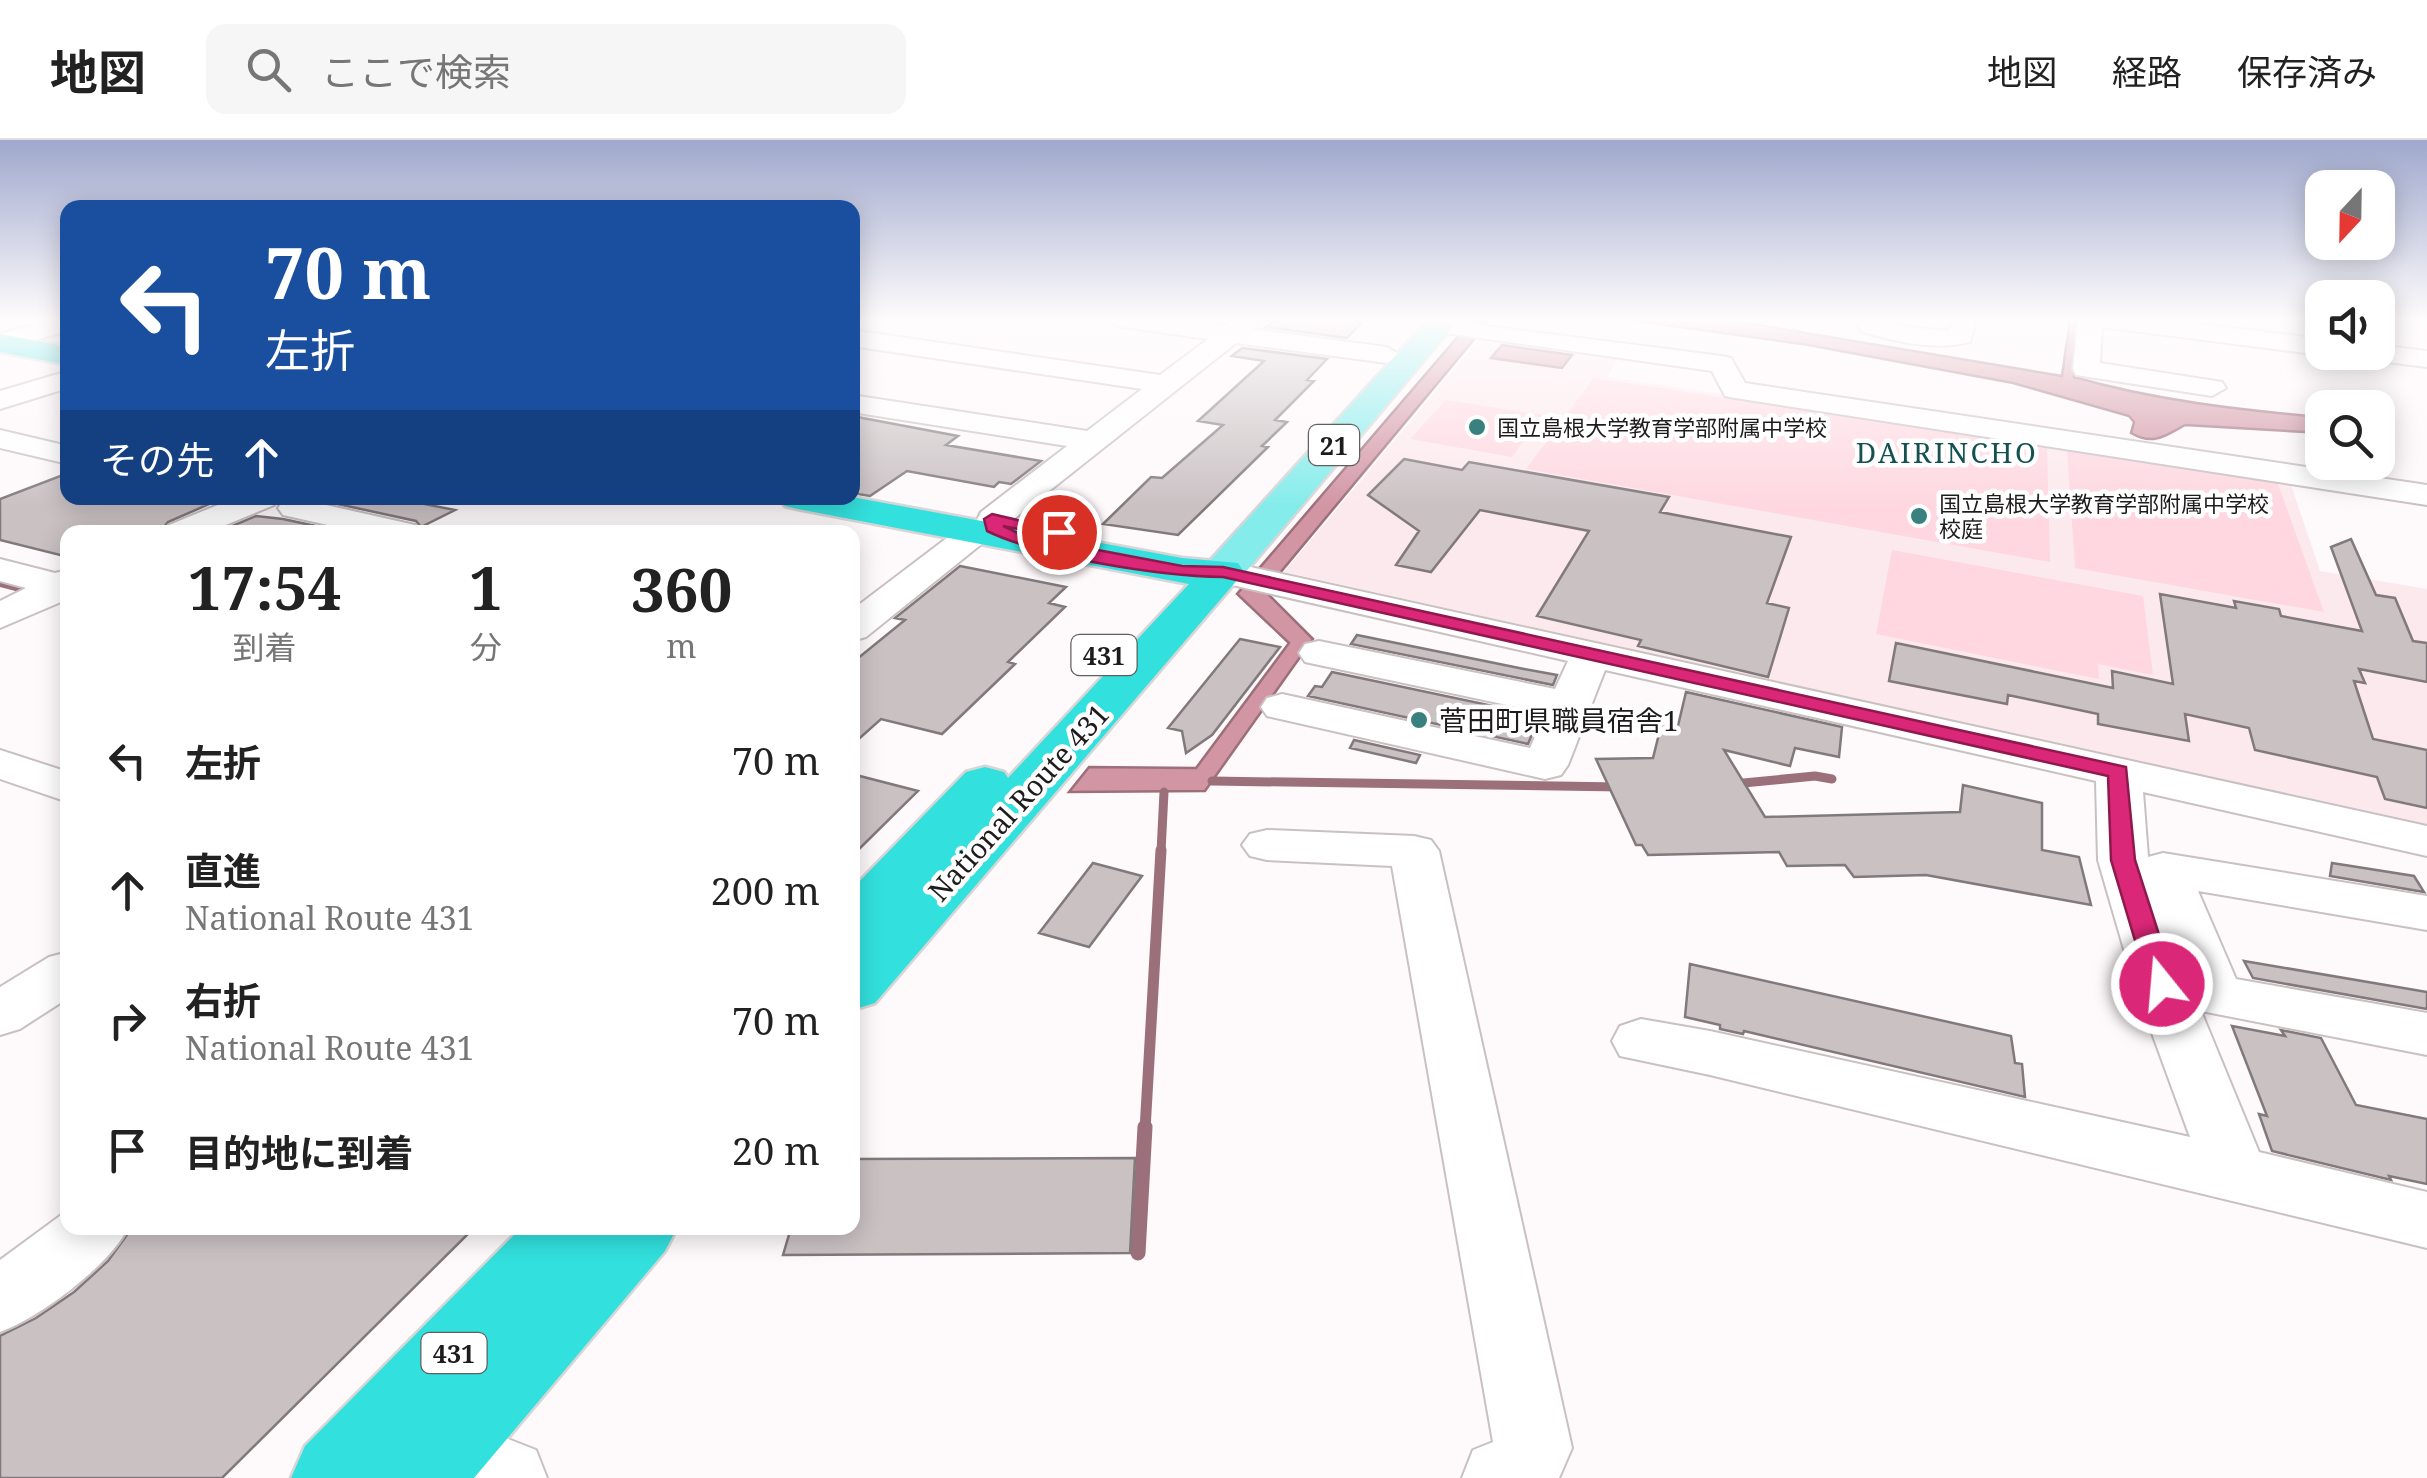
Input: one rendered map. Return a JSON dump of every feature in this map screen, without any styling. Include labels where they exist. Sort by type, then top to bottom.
[{"type":"highway","points":[[860,495],[996,530]]},
{"type":"highway","points":[[841,505],[1200,567]]},
{"type":"highway","name":"National Route 431","points":[[860,977],[1018,774],[1200,567]]},
{"type":"highway","name":"National Route 431","points":[[860,919],[1018,774]]},
{"type":"highway","name":"431","points":[[336,1478],[564,1235]]},
{"type":"highway","name":"431","points":[[420,1472],[632,1235]]},
{"type":"main road","name":"21","points":[[1200,567],[1364,381]]},
{"type":"main road","name":"21","points":[[1200,567],[1392,381]]},
{"type":"street","points":[[1147,381],[1164,384]]},
{"type":"street","points":[[860,624],[996,530],[1092,442],[1167,381]]},
{"type":"street","points":[[1730,381],[1734,390],[2427,495]]},
{"type":"street","points":[[2168,381],[2212,388]]},
{"type":"street","points":[[0,400],[60,382]]},
{"type":"street","points":[[860,404],[1092,442]]},
{"type":"street","points":[[0,440],[60,453]]},
{"type":"street","points":[[196,525],[241,505]]},
{"type":"street","points":[[255,525],[301,505]]},
{"type":"street","points":[[313,505],[380,525]]},
{"type":"street","points":[[1200,567],[2427,841]]},
{"type":"street","points":[[0,570],[46,600],[0,638]]},
{"type":"street","points":[[1356,601],[1275,716],[1545,766],[1591,654]]},
{"type":"street","points":[[1319,654],[1570,705]]},
{"type":"street","points":[[0,764],[60,785]]},
{"type":"street","points":[[2118,772],[2123,860],[2162,984],[2235,1173]]},
{"type":"street","points":[[1267,845],[1414,851],[1532,1448],[1521,1470],[1501,1478]]},
{"type":"street","points":[[2427,913],[2163,868],[2214,996],[2427,1034]]},
{"type":"street","points":[[0,1014],[60,976]]},
{"type":"street","points":[[1641,1041],[2235,1173],[2427,1220]]},
{"type":"street","points":[[0,1301],[85,1235]]},
{"type":"street","points":[[420,1472],[508,1478]]},
{"type":"shaded area","points":[[1419,381],[1439,381],[1265,591],[1313,639],[1205,791],[1069,792],[1089,767],[1196,768],[1289,643],[1237,594]]},
{"type":"shaded area","points":[[1444,381],[1638,381],[2289,479],[2320,571],[2427,589],[2427,826],[1284,572]]},
{"type":"shaded area","name":"国立島根大学教育学部附属中学校 校庭","points":[[1591,381],[1617,381],[2047,447],[2050,562],[1526,469]]},
{"type":"shaded area","points":[[2005,381],[2092,381],[2197,403],[2305,415],[2305,432],[2185,425],[2159,438],[2146,439],[2131,433],[2134,422],[2129,416]]},
{"type":"shaded area","name":"国立島根大学教育学部附属中学校","points":[[1446,400],[1542,415],[1512,457],[1410,439]]},
{"type":"shaded area","points":[[2067,449],[2277,481],[2324,612],[2075,568]]},
{"type":"shaded area","points":[[1892,550],[2143,596],[2153,675],[2098,664],[2099,679],[1876,634]]},
{"type":"building","points":[[1242,381],[1314,381],[1275,420],[1287,422],[1262,446],[1268,447],[1178,535],[1103,524],[1151,477],[1162,478],[1223,425],[1198,421]]},
{"type":"building","points":[[860,418],[958,436],[946,445],[1041,461],[1011,484],[999,482],[994,487],[907,471],[870,496],[860,494]]},
{"type":"building","points":[[1404,459],[1462,470],[1469,462],[1669,497],[1660,512],[1791,537],[1767,603],[1789,608],[1768,677],[1638,646],[1641,640],[1537,616],[1589,531],[1480,510],[1431,572],[1396,565],[1419,531],[1368,495]]},
{"type":"building","points":[[60,476],[60,505],[207,505],[166,525],[60,525],[60,555],[0,540],[0,499]]},
{"type":"building","points":[[342,505],[430,505],[455,510],[425,525]]},
{"type":"building","points":[[256,516],[311,525],[235,525]]},
{"type":"building","points":[[2351,539],[2376,595],[2395,598],[2413,641],[2427,643],[2427,682],[2359,669],[2365,683],[2354,681],[2373,739],[2427,750],[2427,808],[2385,799],[2377,777],[2255,750],[2249,728],[2185,714],[2189,741],[2098,724],[2098,714],[2008,695],[2007,704],[1889,681],[1896,643],[2113,688],[2112,671],[2173,684],[2160,594],[2236,608],[2234,601],[2279,609],[2281,616],[2362,631],[2331,547]]},
{"type":"building","points":[[960,566],[1066,587],[1049,603],[1065,607],[1008,662],[1015,664],[942,734],[881,719],[860,738],[860,657],[905,620],[895,618]]},
{"type":"building","points":[[1357,635],[1557,675],[1553,685],[1351,644]]},
{"type":"building","points":[[1240,639],[1280,647],[1212,735],[1186,753],[1182,731],[1168,728]]},
{"type":"building","points":[[1332,672],[1540,716],[1528,744],[1308,696],[1315,686],[1322,687]]},
{"type":"building","points":[[1686,692],[1842,727],[1839,757],[1795,748],[1790,766],[1724,750],[1765,817],[1960,812],[1963,785],[2042,803],[2042,850],[2079,857],[2091,905],[1926,875],[1854,877],[1845,865],[1787,866],[1779,852],[1648,855],[1642,845],[1636,845],[1596,759],[1653,758],[1661,726],[1677,730]]},
{"type":"building","points":[[1354,740],[1420,755],[1416,763],[1350,748]]},
{"type":"building","points":[[860,776],[918,791],[860,848]]},
{"type":"building","points":[[1093,863],[1142,876],[1089,947],[1039,933]]},
{"type":"building","points":[[2332,863],[2414,876],[2424,892],[2330,876]]},
{"type":"building","points":[[2244,961],[2427,992],[2427,1009],[2253,978]]},
{"type":"building","points":[[1690,964],[2011,1036],[2015,1063],[2022,1064],[2025,1097],[1744,1031],[1743,1034],[1720,1029],[1720,1025],[1685,1017]]},
{"type":"building","points":[[2232,1026],[2321,1038],[2356,1105],[2427,1119],[2427,1184],[2389,1176],[2391,1180],[2272,1151],[2259,1114],[2267,1116]]},
{"type":"building","points":[[1135,1158],[1130,1253],[783,1255],[789,1235],[860,1235],[860,1159]]},
{"type":"building","points":[[127,1235],[467,1235],[222,1478],[0,1478],[0,1336],[74,1292],[108,1261]]},
{"type":"waterway","points":[[0,583],[24,589]]},
{"type":"waterway","points":[[1733,784],[1815,776],[1832,779]]},
{"type":"waterway","points":[[1212,781],[1621,787]]},
{"type":"waterway","points":[[1161,852],[1164,792]]},
{"type":"waterway","points":[[1145,1130],[1161,850]]},
{"type":"waterway","points":[[1138,1253],[1145,1127]]},
{"type":"place","name":"国立島根大学教育学部附属中学校","points":[[1477,427]]},
{"type":"place","name":"国立島根大学教育学部附属中学校 校庭","points":[[1919,516]]},
{"type":"place","name":"菅田町県職員宿舎1","points":[[1419,720]]},
{"type":"district","name":"DAIRINCHO","points":[[1947,452]]},
{"type":"route","points":[[1059,532],[992,519],[992,527],[1019,540],[1182,571],[1223,572],[2118,772],[2123,860],[2162,984]]}]
